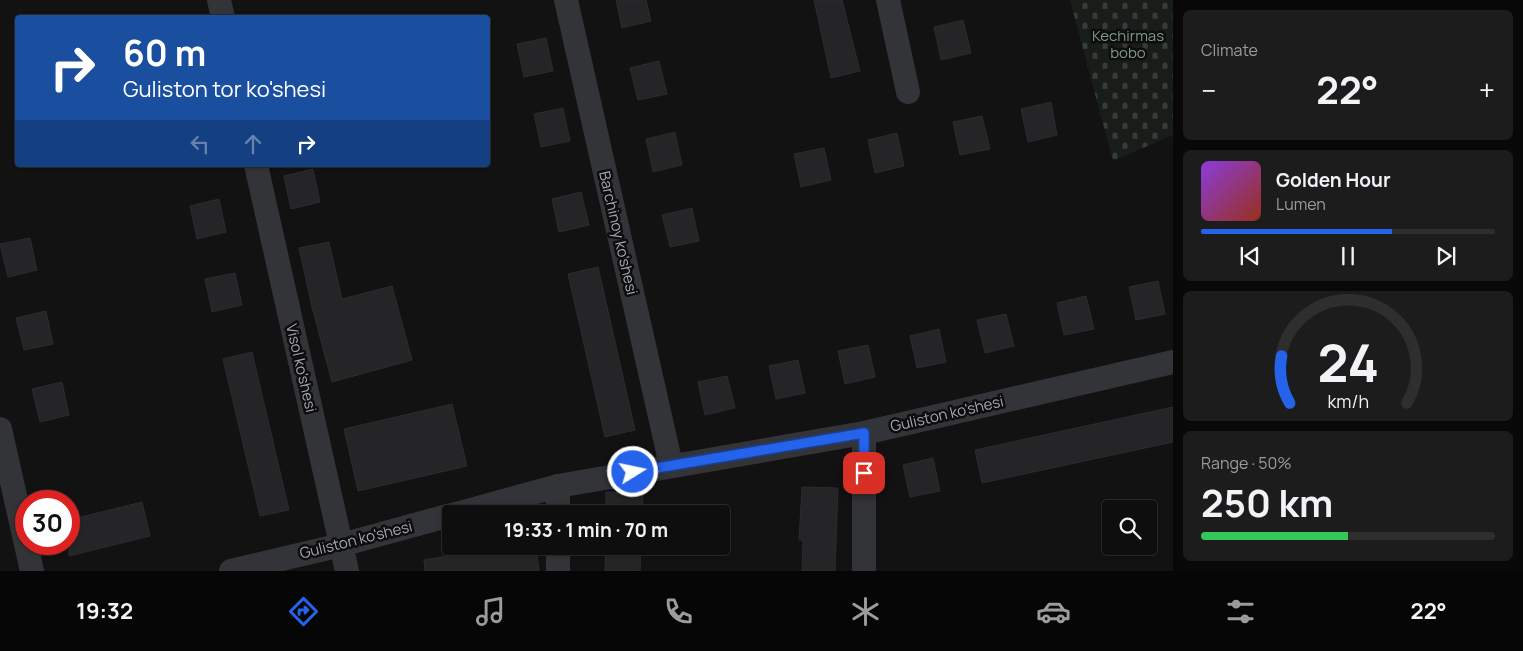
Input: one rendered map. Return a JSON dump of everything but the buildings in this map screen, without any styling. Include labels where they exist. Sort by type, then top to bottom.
[{"type":"street","points":[[219,0],[222,15]]},
{"type":"street","name":"Barchinoy ko'shesi","points":[[566,0],[671,466]]},
{"type":"street","points":[[888,0],[908,92]]},
{"type":"street","name":"Visol ko'shesi","points":[[256,167],[347,571]]},
{"type":"street","name":"Guliston ko'shesi","points":[[489,505],[558,486],[864,433],[1173,362]]},
{"type":"street","points":[[0,429],[32,571]]},
{"type":"street","points":[[864,433],[864,571]]},
{"type":"street","points":[[558,486],[558,505]]},
{"type":"street","name":"Guliston ko'shesi","points":[[231,571],[341,545],[442,517]]},
{"type":"street","points":[[558,555],[558,571]]},
{"type":"green space","name":"Kechirmas bobo","points":[[1070,0],[1173,0],[1173,135],[1113,161]]},
{"type":"route","points":[[633,472],[864,433],[864,473]]}]
